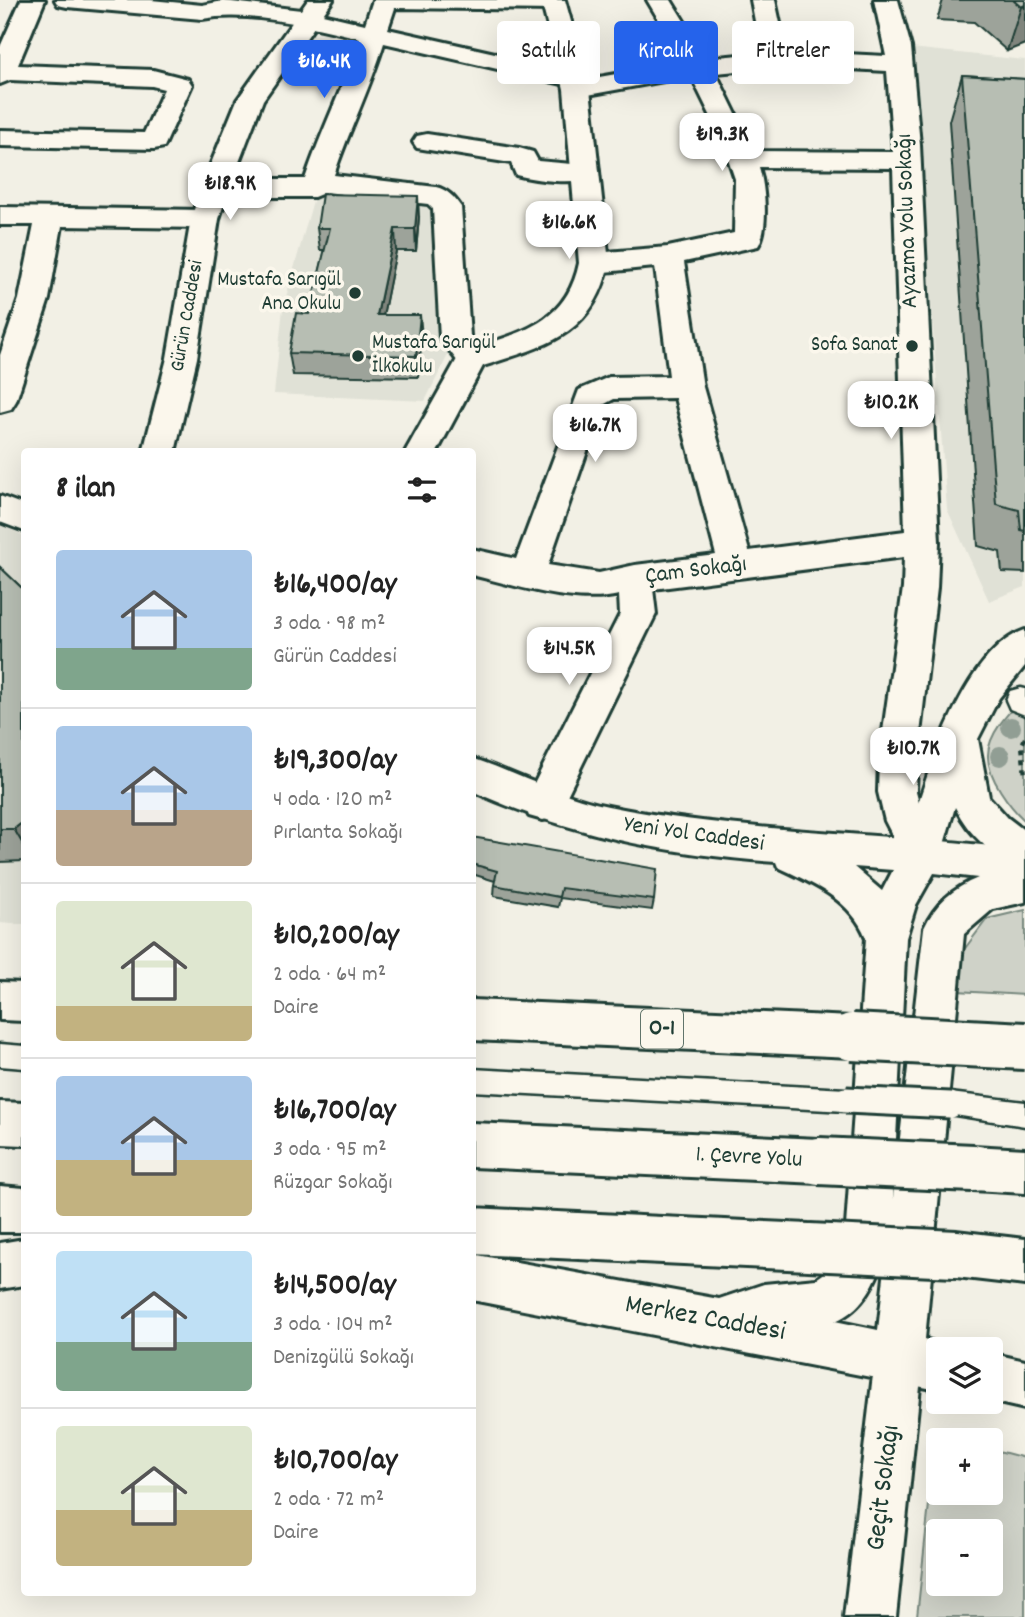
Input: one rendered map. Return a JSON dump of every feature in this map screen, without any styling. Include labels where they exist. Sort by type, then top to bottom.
[{"type":"main road","points":[[0,138],[154,141],[179,85],[153,78],[1,74],[33,0]]},
{"type":"main road","points":[[67,0],[202,12],[224,4],[315,9],[374,32],[497,64]]},
{"type":"main road","points":[[215,188],[314,188],[334,134],[359,82],[385,0],[553,1],[559,21]]},
{"type":"main road","points":[[659,0],[672,21]]},
{"type":"main road","points":[[763,0],[767,21]]},
{"type":"main road","name":"Ayazma Yolu Sokağı","points":[[886,0],[899,64],[906,160],[922,542],[920,587],[898,760],[897,792],[904,821],[923,856]]},
{"type":"main road","name":"Gürün Caddesi","points":[[160,448],[182,358],[205,219],[215,188],[250,100],[315,9]]},
{"type":"main road","points":[[854,61],[899,64]]},
{"type":"main road","points":[[423,448],[472,359],[553,330],[572,310],[593,277],[594,263],[576,84]]},
{"type":"main road","points":[[594,263],[668,256],[748,239],[750,182],[743,159],[706,84]]},
{"type":"main road","points":[[427,142],[519,156],[523,158],[526,169],[585,172]]},
{"type":"main road","points":[[743,159],[906,160]]},
{"type":"main road","points":[[318,182],[421,192],[436,196],[447,207],[456,338],[472,359]]},
{"type":"main road","points":[[0,215],[205,219]]},
{"type":"main road","points":[[0,401],[34,299],[50,216]]},
{"type":"main road","points":[[668,256],[666,304],[736,566]]},
{"type":"main road","points":[[527,575],[590,398],[609,388],[688,387]]},
{"type":"main road","points":[[0,508],[21,518]]},
{"type":"main road","name":"Çam Sokağı","points":[[476,563],[527,575],[599,586],[635,578],[922,542]]},
{"type":"main road","points":[[543,804],[638,614],[635,578]]},
{"type":"main road","points":[[722,1321],[764,1307],[824,1302],[845,1286],[858,1266],[868,1241],[886,937],[892,910],[902,887],[923,856],[962,735],[990,679],[1025,644]]},
{"type":"main road","points":[[962,735],[962,770],[969,796],[981,819],[1025,852]]},
{"type":"main road","name":"Yeni Yol Caddesi","points":[[476,776],[582,817],[650,830],[776,847],[979,860],[1025,867]]},
{"type":"main road","points":[[776,847],[828,872],[858,891],[875,910],[886,937]]},
{"type":"main road","name":"Geçit Sokağı","points":[[870,1617],[919,1362],[944,928],[958,909],[982,893],[1025,884]]},
{"type":"main road","points":[[0,1001],[21,1002]]},
{"type":"main road","name":"O-1","points":[[476,1020],[1025,1046]]},
{"type":"main road","points":[[0,1123],[21,1124]]},
{"type":"main road","name":"1. Çevre Yolu","points":[[476,1145],[1025,1171]]},
{"type":"main road","points":[[0,1209],[21,1210]]},
{"type":"main road","points":[[476,1231],[956,1254],[1025,1262]]},
{"type":"main road","points":[[956,1254],[1025,1247]]},
{"type":"main road","points":[[0,1266],[21,1262]]},
{"type":"main road","name":"Merkez Caddesi","points":[[476,1277],[498,1279],[594,1300],[722,1321],[919,1362]]},
{"type":"main road","points":[[1003,1380],[1025,1385]]},
{"type":"lane","points":[[476,1080],[950,1105],[1025,1104]]},
{"type":"lane","points":[[950,1105],[1025,1114]]},
{"type":"path","points":[[1025,738],[1022,745],[1025,775]]},
{"type":"shaded area","points":[[911,48],[1025,60],[1025,587],[989,601],[947,509]]},
{"type":"shaded area","points":[[316,190],[433,208],[451,349],[425,401],[274,394],[283,308]]},
{"type":"shaded area","points":[[0,524],[21,534],[21,925],[0,923]]},
{"type":"shaded area","points":[[1025,695],[1025,821],[1006,800],[995,782],[988,755],[996,730]]},
{"type":"shaded area","points":[[1025,910],[1025,995],[957,991],[960,955],[987,919]]},
{"type":"shaded area","points":[[1003,1452],[1025,1458],[1025,1617],[917,1617],[926,1532],[926,1596],[1003,1596],[1003,1519],[927,1519],[929,1505],[1003,1505]]},
{"type":"building","points":[[1013,0],[1025,0],[1025,5],[1021,7]]},
{"type":"building","points":[[962,75],[1025,79],[1025,531],[1021,530],[1019,510],[996,504]]},
{"type":"building","points":[[322,194],[418,196],[415,229],[395,229],[377,315],[420,315],[416,356],[289,353],[296,313],[309,314],[330,228],[317,228]]},
{"type":"building","points":[[0,567],[21,587],[21,823],[14,829],[0,829]]},
{"type":"building","points":[[476,838],[657,869],[654,900],[561,888],[559,897],[494,885],[497,871],[476,865]]},
{"type":"place","name":"Mustafa Sarıgül Ana Okulu","points":[[355,293]]},
{"type":"place","name":"Sofa Sanat","points":[[912,346]]},
{"type":"place","name":"Mustafa Sarıgül İlkokulu","points":[[358,356]]}]
